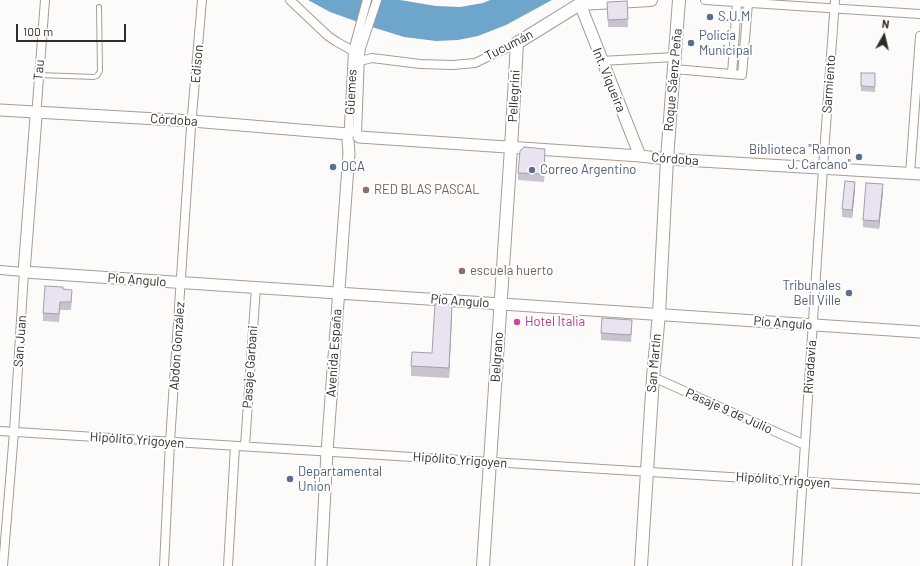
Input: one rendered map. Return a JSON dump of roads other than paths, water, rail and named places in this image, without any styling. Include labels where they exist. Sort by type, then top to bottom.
[{"type":"main road","name":"Tucumán","points":[[517,43],[579,2],[652,0]]},
{"type":"main road","name":"Roque Sáenz Peña","points":[[666,159],[680,0]]},
{"type":"main road","name":"Pellegrini","points":[[511,148],[517,43]]},
{"type":"main road","name":"Belgrano","points":[[483,566],[511,148]]},
{"type":"main road","name":"San Martín","points":[[641,566],[646,471],[659,314],[666,159]]},
{"type":"street","name":"Tau","points":[[36,114],[45,0]]},
{"type":"street","name":"Edison","points":[[192,124],[202,0]]},
{"type":"street","points":[[290,0],[328,36],[358,55]]},
{"type":"street","points":[[358,55],[367,0]]},
{"type":"street","points":[[358,55],[377,0]]},
{"type":"street","points":[[705,0],[748,3],[835,4],[920,14]]},
{"type":"street","name":"Int. Viqueira","points":[[579,2],[601,61],[640,156]]},
{"type":"street","points":[[732,74],[737,2]]},
{"type":"street","points":[[674,69],[742,75],[748,3]]},
{"type":"street","name":"Sarmiento","points":[[823,168],[835,4]]},
{"type":"street","points":[[915,174],[920,36]]},
{"type":"street","name":"Tucumán","points":[[358,55],[420,64],[453,65],[474,63],[517,43]]},
{"type":"street","name":"Güemes","points":[[352,137],[349,125],[358,55]]},
{"type":"street","name":"Güemes","points":[[352,137],[358,55]]},
{"type":"street","points":[[601,61],[675,57]]},
{"type":"street","name":"Córdoba","points":[[0,110],[36,114],[666,159],[915,174]]},
{"type":"street","name":"Córdoba","points":[[0,114],[36,114]]},
{"type":"street","name":"San Juan","points":[[3,566],[4,512],[14,432],[36,114]]},
{"type":"street","name":"Abdon González","points":[[164,566],[170,442],[192,124]]},
{"type":"street","name":"Avenida España","points":[[321,566],[331,452],[352,137]]},
{"type":"street","name":"Rivadavia","points":[[797,566],[823,168]]},
{"type":"street","name":"Pío Angulo","points":[[0,270],[920,332]]},
{"type":"street","name":"Pasaje Garbani","points":[[245,446],[256,287]]},
{"type":"street","name":"Pasaje 9 de Julio","points":[[653,377],[805,445]]},
{"type":"street","name":"Hipólito Yrigoyen","points":[[0,431],[920,489]]},
{"type":"street","points":[[228,566],[235,446]]},
{"type":"street","name":"Avenida España","points":[[329,566],[331,452]]},
{"type":"lane","points":[[39,75],[97,76],[100,71],[99,7]]},
{"type":"water","points":[[308,0],[400,0],[436,6],[460,7],[483,3],[490,0],[552,0],[506,25],[478,36],[458,40],[436,41],[404,37],[372,27],[330,12]]},
{"type":"place","name":"S.U.M","points":[[710,17]]},
{"type":"place","name":"Policía Municipal","points":[[691,43]]},
{"type":"place","name":"Biblioteca \"Ramon J. Carcano\"","points":[[859,157]]},
{"type":"place","name":"OCA","points":[[333,167]]},
{"type":"place","name":"Correo Argentino","points":[[532,170]]},
{"type":"place","name":"RED BLAS PASCAL","points":[[366,190]]},
{"type":"place","name":"escuela huerto","points":[[462,271]]},
{"type":"place","name":"Tribunales Bell Ville","points":[[849,293]]},
{"type":"place","name":"Hotel Italia","points":[[517,322]]},
{"type":"place","name":"Departamental Union","points":[[290,479]]}]
